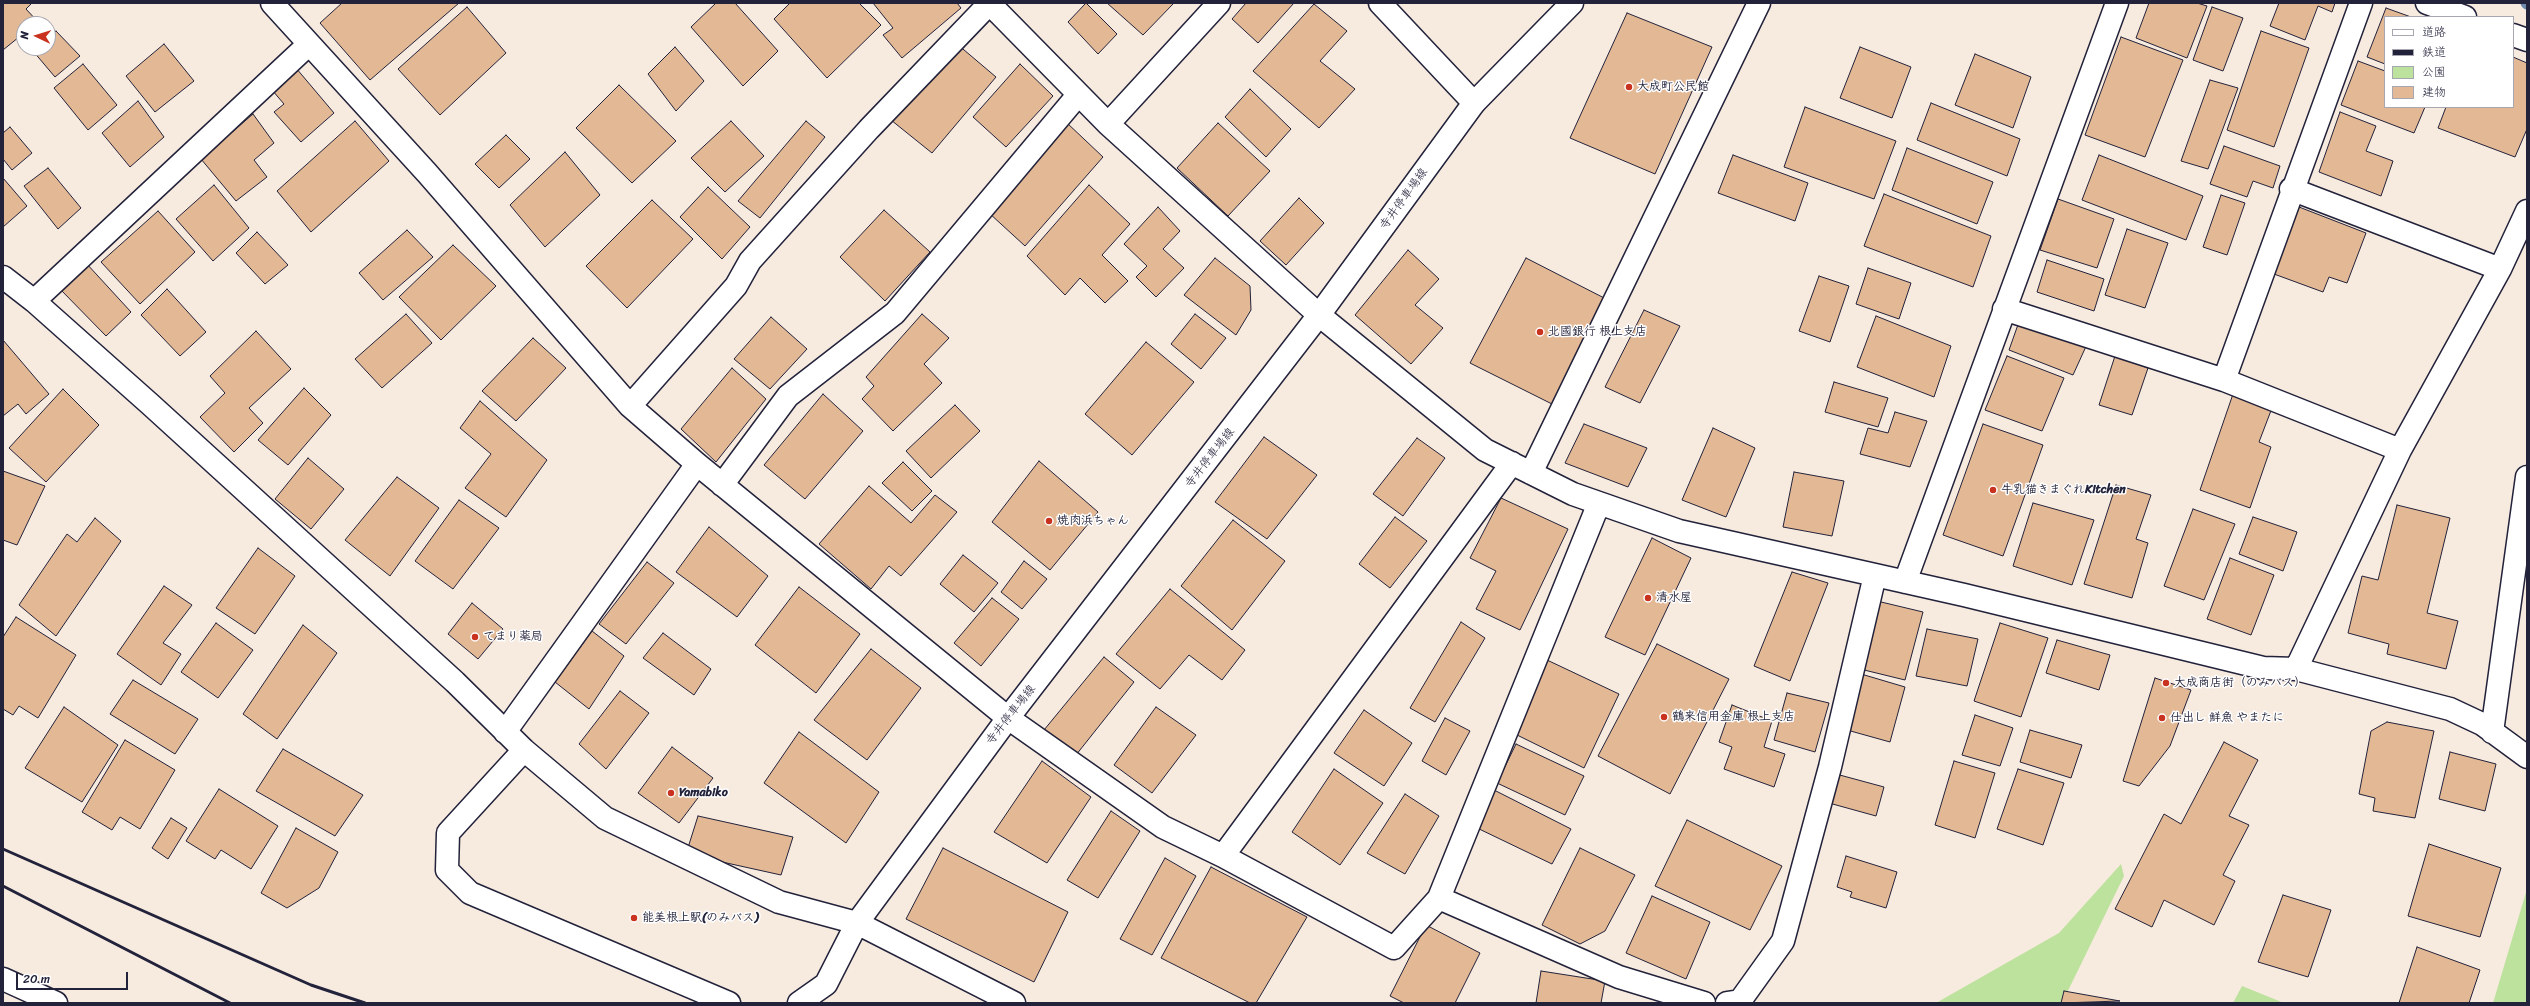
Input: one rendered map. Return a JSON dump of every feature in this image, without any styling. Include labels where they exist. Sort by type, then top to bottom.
[{"type":"street","points":[[272,3],[308,45],[427,173],[630,406],[722,485],[1008,718],[1163,827],[1223,856],[1394,948],[1439,898],[1599,503]]},
{"type":"street","points":[[1108,124],[1219,3]]},
{"type":"street","points":[[1380,3],[1474,102]]},
{"type":"street","name":"寺井停車場線","points":[[799,1003],[826,984],[857,923],[1008,718],[1319,315],[1474,102],[1572,3]]},
{"type":"street","points":[[1531,473],[1759,3]]},
{"type":"street","points":[[1905,582],[2117,3]]},
{"type":"street","points":[[2224,380],[2291,189],[2361,3]]},
{"type":"street","points":[[2427,3],[2462,16]]},
{"type":"street","points":[[630,406],[736,286],[750,261],[869,129],[989,4],[1108,124],[1319,315],[1485,450],[1531,473],[1574,494],[1679,531],[1905,582],[2263,668],[2296,669],[2450,709],[2492,732],[2527,757]]},
{"type":"street","points":[[2514,34],[2527,40]]},
{"type":"street","points":[[34,301],[308,45]]},
{"type":"street","points":[[722,485],[788,396],[895,313],[1078,95]]},
{"type":"street","points":[[2291,189],[2500,269]]},
{"type":"street","points":[[2296,669],[2400,450],[2500,269],[2527,211]]},
{"type":"street","points":[[3,277],[34,301],[455,682],[504,732],[524,750],[605,818],[779,902],[857,923],[1014,1003]]},
{"type":"street","points":[[2004,309],[2224,380],[2400,450]]},
{"type":"street","points":[[1223,856],[1512,463]]},
{"type":"street","points":[[504,732],[698,464]]},
{"type":"street","points":[[2492,732],[2527,477]]},
{"type":"street","points":[[1727,1003],[1740,1000],[1783,941],[1830,767],[1874,575]]},
{"type":"street","points":[[524,750],[448,833],[447,870],[470,893],[729,1003]]},
{"type":"street","points":[[1439,898],[1619,978],[1704,1003]]},
{"type":"street","points":[[3,979],[56,1003]]},
{"type":"green space","points":[[2121,864],[2124,876],[2062,1003],[1936,1003],[2059,933]]},
{"type":"green space","points":[[2527,889],[2527,1003],[2493,1003]]},
{"type":"green space","points":[[2242,986],[2284,1003],[2233,1003]]},
{"type":"building","points":[[3,3],[32,3],[26,9],[32,16],[16,16],[16,39],[3,50]]},
{"type":"building","points":[[342,3],[459,3],[370,80],[320,23]]},
{"type":"building","points":[[716,3],[735,3],[778,51],[743,86],[691,27]]},
{"type":"building","points":[[790,3],[859,3],[881,25],[827,78],[774,19]]},
{"type":"building","points":[[873,3],[957,3],[961,8],[902,58],[883,35],[893,28]]},
{"type":"building","points":[[1086,3],[1117,34],[1098,54],[1068,22]]},
{"type":"building","points":[[1107,3],[1172,3],[1173,4],[1143,35]]},
{"type":"building","points":[[1246,3],[1294,3],[1258,43],[1232,19]]},
{"type":"building","points":[[2149,3],[2197,3],[2207,6],[2187,58],[2136,38]]},
{"type":"building","points":[[2279,3],[2335,3],[2332,12],[2318,6],[2305,40],[2270,26]]},
{"type":"building","points":[[1314,4],[1347,31],[1320,61],[1355,89],[1319,128],[1253,71]]},
{"type":"building","points":[[467,7],[506,53],[440,115],[398,69]]},
{"type":"building","points":[[2212,7],[2243,18],[2223,71],[2193,60]]},
{"type":"building","points":[[2386,8],[2408,16],[2384,16],[2384,64],[2367,57]]},
{"type":"building","points":[[1627,13],[1712,47],[1655,174],[1570,138]]},
{"type":"building","points":[[56,31],[80,56],[55,77],[37,56],[56,56]]},
{"type":"building","points":[[2261,31],[2309,48],[2274,147],[2227,130]]},
{"type":"building","points":[[2121,37],[2183,60],[2145,157],[2085,135]]},
{"type":"building","points":[[164,44],[194,81],[155,112],[126,76]]},
{"type":"building","points":[[957,44],[996,77],[932,153],[891,120]]},
{"type":"building","points":[[675,47],[704,81],[676,111],[648,74]]},
{"type":"building","points":[[1860,47],[1911,67],[1892,118],[1840,98]]},
{"type":"building","points":[[1975,54],[2031,77],[2013,128],[1955,105]]},
{"type":"building","points":[[2514,57],[2527,63],[2527,129],[2515,157],[2438,128],[2446,108],[2514,108]]},
{"type":"building","points":[[2358,61],[2384,71],[2384,108],[2425,108],[2414,133],[2341,105]]},
{"type":"building","points":[[83,64],[117,105],[88,130],[54,88]]},
{"type":"building","points":[[1020,64],[1053,96],[1006,147],[973,117]]},
{"type":"building","points":[[296,68],[334,113],[301,142],[274,112],[284,104],[272,90]]},
{"type":"building","points":[[2210,80],[2238,88],[2208,169],[2181,161]]},
{"type":"building","points":[[619,85],[676,141],[632,183],[576,128]]},
{"type":"building","points":[[1250,89],[1291,129],[1266,157],[1225,117]]},
{"type":"building","points":[[138,101],[164,137],[130,167],[102,133]]},
{"type":"building","points":[[1931,103],[2020,139],[2007,176],[1917,140]]},
{"type":"building","points":[[1805,107],[1896,141],[1874,199],[1784,167]]},
{"type":"building","points":[[2340,112],[2376,126],[2366,151],[2393,161],[2381,196],[2319,172]]},
{"type":"building","points":[[253,114],[274,143],[254,160],[267,177],[236,201],[201,159]]},
{"type":"building","points":[[355,121],[389,161],[311,232],[277,191]]},
{"type":"building","points":[[731,121],[764,156],[725,192],[691,158]]},
{"type":"building","points":[[806,121],[825,137],[760,218],[738,201]]},
{"type":"building","points":[[1066,122],[1103,157],[1025,246],[989,213]]},
{"type":"building","points":[[1218,123],[1270,171],[1228,216],[1177,168]]},
{"type":"building","points":[[10,127],[32,153],[12,170],[3,159],[3,133]]},
{"type":"building","points":[[506,135],[530,159],[499,188],[475,164]]},
{"type":"building","points":[[2224,146],[2280,166],[2273,188],[2253,181],[2247,197],[2210,184]]},
{"type":"building","points":[[1907,148],[1993,182],[1977,224],[1892,190]]},
{"type":"building","points":[[565,152],[600,195],[545,247],[510,205]]},
{"type":"building","points":[[1733,155],[1808,183],[1795,221],[1718,193]]},
{"type":"building","points":[[2099,155],[2203,196],[2186,240],[2082,200]]},
{"type":"building","points":[[48,168],[81,208],[58,229],[24,186]]},
{"type":"building","points":[[3,178],[27,206],[3,227]]},
{"type":"building","points":[[214,185],[249,228],[213,261],[176,219]]},
{"type":"building","points":[[1089,185],[1130,224],[1102,255],[1128,281],[1105,303],[1080,278],[1065,295],[1027,256]]},
{"type":"building","points":[[708,187],[750,227],[722,259],[680,217]]},
{"type":"building","points":[[1884,194],[1991,236],[1973,287],[1864,246]]},
{"type":"building","points":[[2221,195],[2245,203],[2227,255],[2203,247]]},
{"type":"building","points":[[1299,198],[1324,223],[1286,265],[1260,241]]},
{"type":"building","points":[[2058,199],[2114,219],[2097,268],[2040,250]]},
{"type":"building","points":[[652,200],[693,239],[627,308],[586,266]]},
{"type":"building","points":[[1158,207],[1180,231],[1163,249],[1184,268],[1156,297],[1136,277],[1147,266],[1124,244]]},
{"type":"building","points":[[2299,207],[2366,233],[2347,283],[2329,277],[2323,292],[2274,274]]},
{"type":"building","points":[[884,210],[930,252],[885,301],[840,257]]},
{"type":"building","points":[[158,211],[195,252],[140,304],[101,262]]},
{"type":"building","points":[[2127,229],[2168,243],[2145,308],[2105,295]]},
{"type":"building","points":[[407,230],[433,257],[383,300],[359,273]]},
{"type":"building","points":[[257,232],[288,265],[265,284],[236,253]]},
{"type":"building","points":[[453,245],[496,286],[441,340],[399,297]]},
{"type":"building","points":[[1408,250],[1439,279],[1415,305],[1443,328],[1411,364],[1355,315]]},
{"type":"building","points":[[1215,258],[1250,286],[1251,310],[1236,335],[1184,295]]},
{"type":"building","name":"北國銀行 根上支店","points":[[1526,258],[1610,301],[1556,406],[1470,363]]},
{"type":"building","points":[[2047,260],[2104,279],[2094,311],[2037,292]]},
{"type":"building","points":[[86,263],[131,312],[106,336],[59,288]]},
{"type":"building","points":[[1868,268],[1911,283],[1899,319],[1856,304]]},
{"type":"building","points":[[1819,276],[1849,286],[1830,342],[1799,331]]},
{"type":"building","points":[[167,289],[206,332],[180,356],[141,315]]},
{"type":"building","points":[[1644,310],[1680,326],[1640,403],[1605,387]]},
{"type":"building","points":[[406,314],[432,343],[382,388],[355,359]]},
{"type":"building","points":[[922,314],[949,338],[924,364],[942,383],[893,431],[862,399],[874,386],[866,377]]},
{"type":"building","points":[[1195,314],[1226,338],[1201,369],[1171,344]]},
{"type":"building","points":[[1876,316],[1951,346],[1934,397],[1857,367]]},
{"type":"building","points":[[771,317],[807,349],[770,389],[734,359]]},
{"type":"building","points":[[2020,319],[2088,342],[2073,375],[2009,350]]},
{"type":"building","points":[[256,331],[291,369],[249,408],[263,423],[234,452],[200,417],[225,393],[210,376]]},
{"type":"building","points":[[533,338],[566,368],[516,421],[482,391]]},
{"type":"building","points":[[3,340],[49,394],[26,414],[18,404],[3,416]]},
{"type":"building","points":[[1146,342],[1194,382],[1132,455],[1085,414]]},
{"type":"building","points":[[2007,356],[2064,378],[2042,431],[1985,410]]},
{"type":"building","points":[[2115,356],[2148,368],[2132,415],[2099,405]]},
{"type":"building","points":[[732,368],[766,399],[716,462],[681,429]]},
{"type":"building","points":[[1834,382],[1888,398],[1878,427],[1825,412]]},
{"type":"building","points":[[304,388],[331,415],[288,465],[258,440]]},
{"type":"building","points":[[63,389],[99,425],[46,482],[9,448]]},
{"type":"building","points":[[823,394],[863,431],[805,499],[764,465]]},
{"type":"building","points":[[2233,394],[2272,408],[2259,442],[2271,447],[2250,508],[2200,490]]},
{"type":"building","points":[[480,401],[547,460],[506,517],[465,488],[491,454],[460,428]]},
{"type":"building","points":[[955,405],[980,431],[931,478],[906,451]]},
{"type":"building","points":[[1895,412],[1927,421],[1910,467],[1860,454],[1868,428],[1888,433]]},
{"type":"building","points":[[1584,424],[1647,448],[1628,487],[1565,463]]},
{"type":"building","name":"牛乳猫きまぐれKitchen","points":[[1983,424],[2043,445],[2003,556],[1943,535]]},
{"type":"building","points":[[1713,428],[1755,448],[1726,517],[1682,500]]},
{"type":"building","points":[[1264,437],[1317,475],[1267,539],[1215,502]]},
{"type":"building","points":[[1417,438],[1445,458],[1403,516],[1373,494]]},
{"type":"building","points":[[308,458],[344,489],[311,529],[275,499]]},
{"type":"building","points":[[1039,461],[1098,512],[1050,570],[992,522]]},
{"type":"building","points":[[903,462],[932,491],[912,511],[882,483]]},
{"type":"building","points":[[3,471],[45,486],[17,545],[3,540]]},
{"type":"building","points":[[1794,472],[1844,481],[1832,536],[1783,527]]},
{"type":"building","points":[[397,477],[439,508],[390,576],[345,540]]},
{"type":"building","points":[[2116,485],[2151,495],[2136,539],[2148,543],[2132,598],[2084,584]]},
{"type":"building","points":[[869,486],[911,523],[935,495],[957,512],[901,576],[889,566],[871,589],[819,544]]},
{"type":"building","points":[[1501,498],[1568,529],[1520,630],[1476,609],[1496,571],[1470,558]]},
{"type":"building","points":[[459,500],[499,528],[453,589],[415,561]]},
{"type":"building","points":[[2033,503],[2094,520],[2072,585],[2013,566]]},
{"type":"building","points":[[2397,505],[2450,518],[2427,613],[2458,621],[2446,669],[2387,654],[2389,644],[2348,633],[2362,576],[2378,580]]},
{"type":"building","points":[[2193,509],[2235,524],[2204,600],[2164,586]]},
{"type":"building","points":[[1395,517],[1427,541],[1390,588],[1359,564]]},
{"type":"building","points":[[2253,517],[2297,532],[2283,571],[2239,554]]},
{"type":"building","points":[[95,518],[121,541],[56,636],[19,605],[67,534],[77,542]]},
{"type":"building","points":[[1233,520],[1285,561],[1232,630],[1181,586]]},
{"type":"building","points":[[709,527],[768,576],[737,617],[676,572]]},
{"type":"building","name":"清水屋","points":[[1652,538],[1691,558],[1645,655],[1605,637]]},
{"type":"building","points":[[258,548],[295,576],[255,634],[216,608]]},
{"type":"building","points":[[963,555],[998,583],[974,612],[940,584]]},
{"type":"building","points":[[2230,558],[2274,575],[2251,635],[2207,619]]},
{"type":"building","points":[[1024,561],[1047,579],[1022,609],[1001,592]]},
{"type":"building","points":[[647,562],[674,583],[626,644],[599,624]]},
{"type":"building","points":[[1792,572],[1828,583],[1790,681],[1754,666]]},
{"type":"building","points":[[164,586],[192,605],[163,643],[181,654],[161,685],[117,654]]},
{"type":"building","points":[[799,587],[860,634],[816,693],[755,645]]},
{"type":"building","points":[[1170,589],[1245,650],[1222,680],[1189,655],[1160,689],[1116,654]]},
{"type":"building","points":[[992,598],[1019,619],[981,666],[954,643]]},
{"type":"building","points":[[1877,601],[1923,612],[1905,680],[1860,669]]},
{"type":"building","points":[[472,603],[503,629],[478,659],[448,634]]},
{"type":"building","points":[[16,617],[76,655],[38,718],[19,706],[13,715],[3,709],[3,637]]},
{"type":"building","points":[[1461,622],[1485,638],[1435,722],[1410,708]]},
{"type":"building","points":[[216,623],[253,650],[218,698],[181,672]]},
{"type":"building","points":[[2000,623],[2048,638],[2021,717],[1974,701]]},
{"type":"building","points":[[303,625],[337,653],[277,739],[243,714]]},
{"type":"building","points":[[1927,629],[1978,639],[1967,686],[1916,676]]},
{"type":"building","points":[[592,631],[624,656],[589,709],[555,682]]},
{"type":"building","points":[[663,633],[711,669],[694,695],[643,658]]},
{"type":"building","points":[[2057,640],[2110,655],[2099,690],[2046,673]]},
{"type":"building","name":"鶴来信用金庫 根上支店","points":[[1657,644],[1729,679],[1670,794],[1598,756]]},
{"type":"building","points":[[871,649],[921,688],[867,760],[814,720]]},
{"type":"building","points":[[1104,657],[1134,682],[1076,755],[1044,730]]},
{"type":"building","points":[[1547,660],[1619,694],[1584,768],[1513,733]]},
{"type":"building","points":[[1861,674],[1905,687],[1890,742],[1847,730]]},
{"type":"building","name":"仕出し 鮮魚 やまたに","points":[[2155,678],[2191,690],[2170,746],[2139,786],[2123,781]]},
{"type":"building","points":[[133,680],[198,719],[175,754],[110,714]]},
{"type":"building","points":[[620,691],[649,713],[606,769],[579,744]]},
{"type":"building","points":[[1787,693],[1829,703],[1815,752],[1774,740]]},
{"type":"building","points":[[1732,705],[1772,721],[1764,747],[1785,754],[1774,787],[1724,769],[1732,747],[1719,742]]},
{"type":"building","points":[[64,707],[118,745],[82,802],[25,768]]},
{"type":"building","points":[[1156,707],[1196,735],[1152,793],[1114,765]]},
{"type":"building","points":[[1364,710],[1412,743],[1384,786],[1334,753]]},
{"type":"building","points":[[1975,715],[2013,728],[2000,766],[1962,755]]},
{"type":"building","points":[[1445,718],[1470,731],[1446,775],[1422,761]]},
{"type":"building","points":[[2387,722],[2434,731],[2415,818],[2373,811],[2375,798],[2359,794],[2371,731]]},
{"type":"building","points":[[2030,730],[2082,745],[2071,778],[2020,762]]},
{"type":"building","points":[[799,732],[879,792],[846,843],[764,783]]},
{"type":"building","points":[[125,740],[175,770],[140,829],[120,817],[112,830],[82,812]]},
{"type":"building","points":[[2224,742],[2258,760],[2229,816],[2249,825],[2223,875],[2235,881],[2214,925],[2164,900],[2152,927],[2115,909],[2164,814],[2181,824]]},
{"type":"building","points":[[1516,744],[1584,776],[1565,815],[1497,783]]},
{"type":"building","points":[[672,747],[713,778],[679,823],[638,793]]},
{"type":"building","points":[[283,749],[363,795],[335,836],[256,791]]},
{"type":"building","points":[[2450,752],[2496,764],[2485,811],[2439,799]]},
{"type":"building","points":[[1042,761],[1091,797],[1047,863],[994,832]]},
{"type":"building","points":[[1954,761],[1995,773],[1975,838],[1935,825]]},
{"type":"building","points":[[1334,769],[1383,803],[1340,865],[1292,832]]},
{"type":"building","points":[[2018,769],[2064,783],[2043,845],[1997,829]]},
{"type":"building","points":[[1836,774],[1884,787],[1876,816],[1829,803]]},
{"type":"building","points":[[219,789],[278,826],[251,869],[221,850],[215,859],[186,841]]},
{"type":"building","points":[[1494,790],[1571,829],[1552,864],[1475,827]]},
{"type":"building","points":[[1405,794],[1439,816],[1405,874],[1367,853]]},
{"type":"building","points":[[1111,811],[1140,831],[1098,898],[1067,880]]},
{"type":"building","points":[[698,816],[793,837],[781,875],[686,854]]},
{"type":"building","points":[[171,818],[187,828],[168,859],[152,848]]},
{"type":"building","points":[[1687,820],[1782,866],[1750,930],[1655,886]]},
{"type":"building","points":[[296,828],[338,852],[319,888],[287,908],[261,893]]},
{"type":"building","points":[[2429,844],[2501,868],[2480,937],[2408,916]]},
{"type":"building","points":[[943,848],[1068,912],[1034,982],[906,919]]},
{"type":"building","points":[[1580,848],[1635,875],[1605,931],[1580,944],[1542,925]]},
{"type":"building","points":[[1846,856],[1897,872],[1886,908],[1850,897],[1852,892],[1837,887]]},
{"type":"building","points":[[1165,858],[1196,876],[1152,955],[1120,939]]},
{"type":"building","points":[[1211,867],[1307,917],[1256,1003],[1250,1003],[1161,958]]},
{"type":"building","points":[[2283,895],[2331,910],[2308,977],[2258,962]]},
{"type":"building","points":[[1652,896],[1710,922],[1686,979],[1626,953]]},
{"type":"building","points":[[1426,925],[1480,953],[1455,1003],[1404,1003],[1390,996]]},
{"type":"building","points":[[2417,947],[2480,970],[2469,1003],[2399,1003]]},
{"type":"building","points":[[1541,971],[1605,981],[1601,1003],[1536,1003]]},
{"type":"building","points":[[2064,991],[2120,1001],[2061,1003]]},
{"type":"railway","points":[[3,849],[311,985],[365,1003]]},
{"type":"railway","points":[[3,886],[230,1003]]},
{"type":"place","name":"大成町公民館","points":[[1629,87]]},
{"type":"place","name":"北國銀行 根上支店","points":[[1540,332]]},
{"type":"place","name":"牛乳猫きまぐれKitchen","points":[[1993,490]]},
{"type":"place","name":"焼肉浜ちゃん","points":[[1049,521]]},
{"type":"place","name":"清水屋","points":[[1648,598]]},
{"type":"place","name":"てまり薬局","points":[[475,637]]},
{"type":"place","name":"大成商店街（のみバス）","points":[[2166,683]]},
{"type":"place","name":"鶴来信用金庫 根上支店","points":[[1664,717]]},
{"type":"place","name":"仕出し 鮮魚 やまたに","points":[[2162,718]]},
{"type":"place","name":"Yamabiko","points":[[671,793]]},
{"type":"place","name":"能美根上駅(のみバス)","points":[[634,918]]}]
